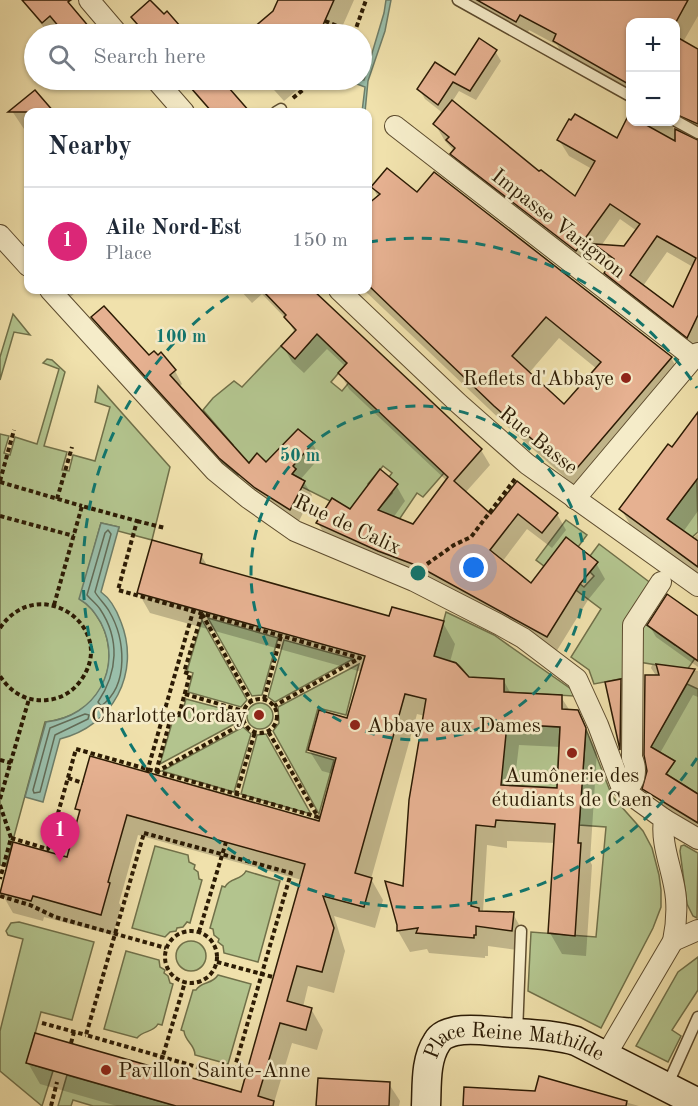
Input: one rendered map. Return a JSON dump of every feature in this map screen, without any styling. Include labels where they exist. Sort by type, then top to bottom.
[{"type":"street","points":[[89,0],[109,24]]},
{"type":"street","points":[[165,90],[180,108]]},
{"type":"street","name":"Impasse Varignon","points":[[395,126],[696,356]]},
{"type":"street","points":[[0,235],[24,262]]},
{"type":"street","name":"Rue de Calix","points":[[54,294],[215,471],[248,498],[295,531],[414,581],[523,638],[577,679],[627,770]]},
{"type":"street","name":"Rue Basse","points":[[343,294],[488,431],[575,499],[698,586]]},
{"type":"street","points":[[575,499],[696,356]]},
{"type":"street","points":[[662,582],[633,625],[627,770],[632,796],[664,819],[698,839]]},
{"type":"street","name":"Place Reine Mathilde","points":[[427,1096],[431,1053],[443,1035],[457,1030],[555,1035],[576,1041],[606,1055],[673,941],[676,925],[676,898],[662,831],[664,819]]},
{"type":"street","points":[[673,941],[698,930]]},
{"type":"street","points":[[606,1055],[698,1103]]},
{"type":"lane","points":[[458,0],[626,94]]},
{"type":"lane","points":[[680,124],[698,133]]},
{"type":"lane","points":[[517,1033],[521,931]]},
{"type":"lane","points":[[667,1087],[698,1017]]},
{"type":"path","points":[[358,24],[366,0]]},
{"type":"path","points":[[325,21],[332,24]]},
{"type":"path","points":[[280,108],[303,90]]},
{"type":"path","points":[[14,430],[0,482],[165,528]]},
{"type":"path","points":[[57,499],[72,447]]},
{"type":"path","points":[[414,581],[420,568],[454,545],[471,537],[517,476]]},
{"type":"path","points":[[54,605],[82,506]]},
{"type":"path","points":[[0,516],[74,536]]},
{"type":"path","points":[[137,521],[118,590],[360,658],[274,706]]},
{"type":"path","points":[[0,628],[16,611],[28,606],[54,605],[74,615],[87,633],[91,654],[85,675],[71,692],[51,700],[29,699],[8,688],[0,676]]},
{"type":"path","points":[[147,771],[193,610]]},
{"type":"path","points":[[156,772],[172,713],[179,715],[190,674],[184,672],[202,614]]},
{"type":"path","points":[[202,614],[251,701]]},
{"type":"path","points":[[264,699],[281,636]]},
{"type":"path","points":[[185,694],[243,711]]},
{"type":"path","points":[[0,799],[29,699]]},
{"type":"path","points":[[264,699],[274,706],[276,720],[268,731],[255,732],[247,728],[244,723],[243,711],[251,701],[264,699]]},
{"type":"path","points":[[156,772],[244,723]]},
{"type":"path","points":[[11,838],[48,849],[76,749],[318,818],[268,731]]},
{"type":"path","points":[[236,795],[255,732]]},
{"type":"path","points":[[0,760],[11,762]]},
{"type":"path","points":[[68,778],[83,783]]},
{"type":"path","points":[[0,805],[11,838],[3,858],[0,879]]},
{"type":"path","points":[[42,1023],[232,1077],[291,873],[144,833],[86,1035]]},
{"type":"path","points":[[200,932],[226,842]]},
{"type":"path","points":[[0,896],[30,904],[54,917],[166,948]]},
{"type":"path","points":[[183,932],[200,932],[212,940],[217,962],[209,976],[193,983],[184,982],[170,973],[165,957],[166,948],[170,941],[183,932]]},
{"type":"path","points":[[217,962],[273,977]]},
{"type":"path","points":[[159,1068],[184,982]]},
{"type":"path","points":[[71,1043],[74,1032]]},
{"type":"path","points":[[51,1106],[57,1082]]},
{"type":"green space","points":[[13,314],[30,335],[14,332],[0,380],[0,357]]},
{"type":"green space","points":[[315,332],[347,363],[331,382],[342,391],[362,367],[444,473],[423,497],[417,493],[388,536],[332,498],[330,501],[302,487],[305,481],[292,474],[296,469],[266,462],[257,454],[238,475],[218,458],[233,445],[203,410],[213,398],[234,381],[242,387],[281,346],[295,358],[310,342]],"holes":[[[383,466],[392,473],[389,477],[392,493],[375,513],[374,489],[368,484]]]},
{"type":"green space","points":[[47,359],[52,360],[65,372],[44,446],[67,452],[62,470],[69,471],[73,455],[95,461],[110,407],[95,402],[98,386],[170,467],[152,540],[118,531],[119,527],[101,523],[80,599],[100,621],[106,635],[109,650],[105,679],[98,692],[83,708],[68,716],[45,722],[6,866],[0,865],[0,434],[9,436],[4,453],[10,455],[15,437],[37,444],[59,369],[43,363]]},
{"type":"green space","points":[[697,479],[698,532],[691,538],[667,519]]},
{"type":"green space","points":[[566,520],[587,535],[578,547],[549,560],[584,587],[594,576],[590,572],[597,562],[590,556],[599,544],[652,584],[625,678],[594,684],[589,670],[571,657],[601,609],[536,560]]},
{"type":"green space","points":[[446,612],[494,635],[571,689],[574,696],[504,692],[504,679],[478,678],[473,683],[454,662],[445,664],[429,674]]},
{"type":"green space","points":[[208,618],[278,638],[262,695],[252,696]]},
{"type":"green space","points":[[202,620],[247,700],[241,707],[188,692],[193,673],[187,671]]},
{"type":"green space","points":[[642,622],[675,645],[698,654],[687,670],[639,662]]},
{"type":"green space","points":[[284,640],[353,659],[275,702],[268,697]]},
{"type":"green space","points":[[359,664],[346,715],[318,708],[306,752],[334,760],[319,814],[273,731],[279,723],[278,707]]},
{"type":"green space","points":[[687,684],[698,689],[698,794],[666,774],[675,761],[649,746]]},
{"type":"green space","points":[[186,699],[239,713],[240,721],[160,764],[174,716],[181,717]]},
{"type":"green space","points":[[260,703],[269,707],[273,716],[269,725],[260,729],[251,725],[247,716],[251,707]]},
{"type":"green space","points":[[502,724],[560,727],[557,788],[498,785]]},
{"type":"green space","points":[[243,727],[251,734],[234,792],[162,771]]},
{"type":"green space","points":[[586,729],[612,796],[643,831],[652,848],[661,890],[661,907],[653,928],[601,1028],[528,991],[531,932],[596,937],[606,827],[579,825]]},
{"type":"green space","points":[[266,734],[311,814],[241,794],[257,735]]},
{"type":"green space","points":[[684,845],[698,853],[697,918],[693,916],[687,904],[680,851],[681,846]]},
{"type":"green space","points":[[155,846],[188,855],[189,862],[195,865],[194,869],[198,872],[199,879],[202,880],[190,923],[187,922],[183,927],[177,928],[165,937],[132,928]]},
{"type":"green space","points":[[246,871],[280,881],[258,962],[224,953],[223,946],[218,942],[219,939],[214,935],[213,929],[210,928],[222,886],[225,887]]},
{"type":"green space","points":[[19,922],[94,942],[72,1020],[41,1012],[27,1063],[53,1071],[42,1106],[0,1071],[0,1031],[23,939],[8,935],[6,931],[11,923]]},
{"type":"green space","points":[[191,941],[197,942],[205,950],[205,962],[197,970],[191,971],[185,970],[177,962],[176,956],[177,950],[185,942]]},
{"type":"green space","points":[[126,951],[159,960],[160,967],[165,970],[164,973],[173,984],[162,1025],[158,1024],[137,1038],[104,1029]]},
{"type":"green space","points":[[698,957],[698,990],[672,1030],[681,1036],[668,1062],[636,1046],[678,972]]},
{"type":"green space","points":[[218,975],[251,984],[228,1064],[195,1055],[184,1031],[181,1030],[193,990]]},
{"type":"green space","points":[[67,1075],[176,1106],[93,1106],[73,1100],[71,1106],[58,1106]]},
{"type":"water","points":[[386,0],[391,0],[385,31],[372,69],[372,53]]},
{"type":"water","points":[[365,90],[367,90],[365,108],[362,108]]},
{"type":"water","points":[[101,523],[119,527],[101,592],[116,610],[121,622],[126,641],[127,660],[124,678],[118,695],[108,710],[79,732],[60,739],[43,802],[25,797],[46,722],[78,711],[91,700],[107,673],[109,657],[107,640],[101,623],[89,607],[79,599]]},
{"type":"building","points":[[22,0],[71,0],[68,2],[87,24],[57,24],[50,16],[42,23]]},
{"type":"building","points":[[150,0],[164,14],[167,11],[178,24],[137,24],[131,17]]},
{"type":"building","points":[[278,0],[334,0],[323,24],[258,24],[273,11]]},
{"type":"building","points":[[477,0],[688,0],[678,18],[626,18],[626,83],[553,41],[556,34],[520,15],[516,22]]},
{"type":"building","points":[[479,38],[497,50],[470,91],[453,82],[438,105],[417,89],[435,62],[455,75]]},
{"type":"building","points":[[680,39],[698,49],[698,124],[680,116]]},
{"type":"building","points":[[35,90],[51,108],[24,108],[24,112],[8,112]]},
{"type":"building","points":[[193,90],[231,90],[246,108],[208,108]]},
{"type":"building","points":[[452,100],[539,171],[541,170],[575,196],[595,161],[557,140],[569,119],[571,120],[575,114],[617,138],[626,120],[626,126],[648,126],[675,141],[675,129],[698,140],[698,315],[687,338],[604,273],[614,259],[594,244],[624,246],[640,224],[610,204],[576,251],[450,154],[455,148],[446,140],[449,137],[433,124]],"holes":[[[657,236],[696,258],[673,307],[630,275]]]},
{"type":"building","points":[[387,168],[417,192],[434,172],[672,357],[572,474],[494,406],[372,289],[372,201],[380,194],[372,186]],"holes":[[[546,317],[601,362],[564,404],[512,356]]]},
{"type":"building","points":[[266,294],[317,294],[482,449],[454,481],[491,514],[517,481],[558,513],[542,533],[518,514],[490,550],[531,583],[566,537],[598,562],[580,584],[547,637],[418,566],[316,523],[332,498],[350,509],[380,469],[398,484],[378,510],[413,524],[448,477],[338,373],[347,363],[317,334],[295,359],[281,346],[296,330],[284,317],[286,315]]},
{"type":"building","points":[[104,306],[149,355],[154,351],[158,355],[161,352],[176,370],[170,375],[249,463],[257,453],[266,462],[298,429],[314,442],[293,466],[296,469],[292,474],[305,481],[290,510],[255,488],[219,458],[91,317]]},
{"type":"building","points":[[698,412],[698,478],[667,519],[698,541],[698,567],[619,509],[668,444],[672,447]]},
{"type":"building","points":[[152,540],[202,554],[200,563],[389,616],[392,607],[444,621],[434,656],[456,663],[469,677],[504,679],[504,692],[562,695],[562,709],[578,710],[586,728],[578,843],[581,843],[575,936],[548,933],[555,824],[496,820],[495,827],[476,825],[471,906],[479,908],[479,911],[514,912],[512,931],[476,926],[474,938],[416,933],[418,928],[397,931],[385,881],[403,886],[409,800],[426,699],[405,694],[355,873],[372,878],[364,907],[323,896],[334,928],[322,972],[297,966],[287,1001],[312,1008],[306,1030],[280,1023],[258,1096],[274,1101],[273,1106],[176,1106],[26,1063],[35,1033],[241,1092],[305,864],[127,815],[101,915],[33,896],[31,901],[0,893],[13,842],[67,857],[80,810],[75,809],[90,756],[319,821],[336,758],[308,750],[319,710],[347,718],[365,656],[137,593]],"holes":[[[507,724],[560,727],[557,788],[501,785]]]},
{"type":"building","points":[[667,594],[698,616],[698,661],[647,625]]},
{"type":"building","points":[[656,664],[695,669],[651,747],[675,761],[666,774],[698,794],[698,823],[642,789],[647,771],[644,755],[645,675],[659,675]]},
{"type":"building","points":[[621,679],[620,750],[605,682]]},
{"type":"building","points":[[539,1076],[627,1101],[626,1106],[463,1106],[464,1087],[535,1091]]},
{"type":"building","points":[[318,1078],[390,1082],[389,1106],[316,1106]]},
{"type":"place","name":"Reflets d'Abbaye","points":[[626,378]]},
{"type":"place","name":"Charlotte Corday","points":[[259,715]]},
{"type":"place","name":"Abbaye aux Dames","points":[[355,725]]},
{"type":"place","name":"Aumônerie des étudiants de Caen","points":[[572,753]]},
{"type":"place","name":"Aile Nord-Est","points":[[60,862]]},
{"type":"place","name":"Pavillon Sainte-Anne","points":[[106,1070]]}]
